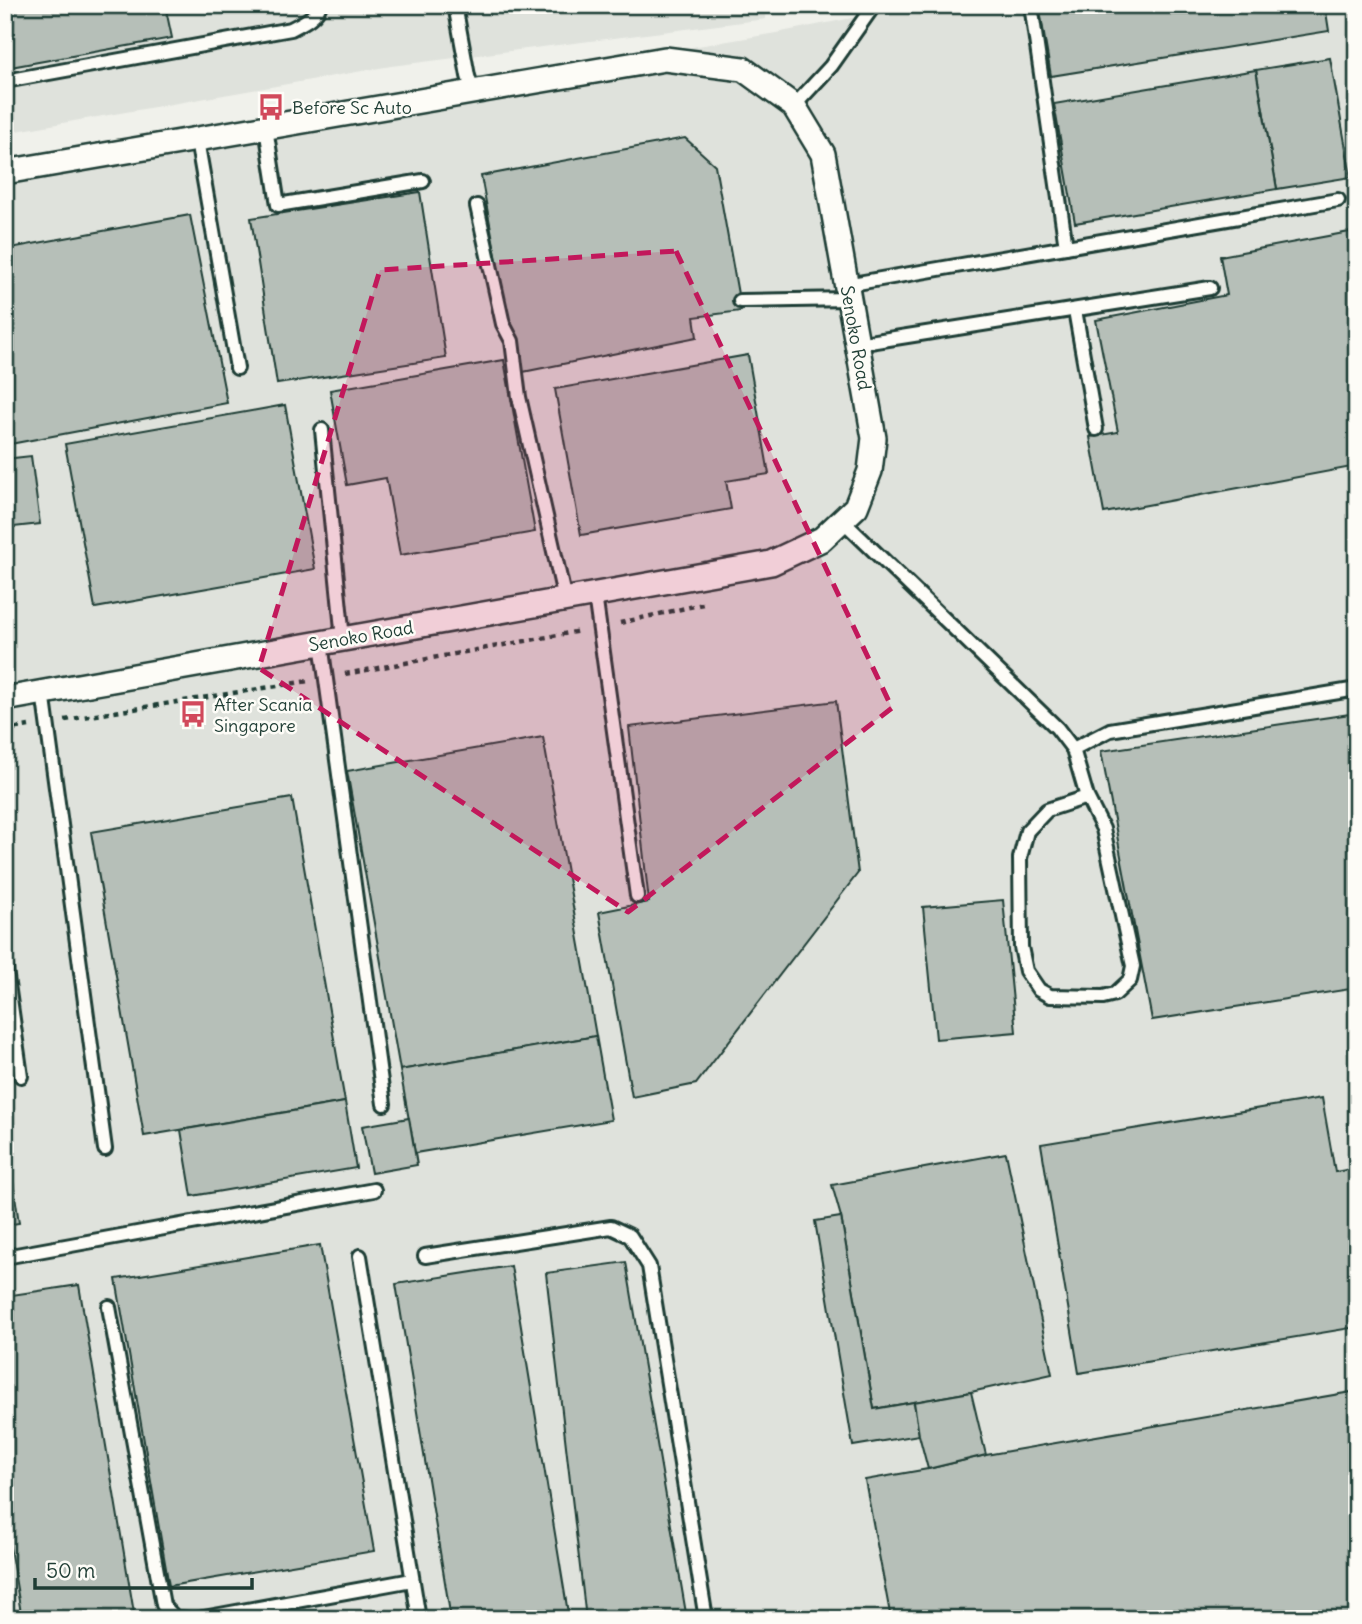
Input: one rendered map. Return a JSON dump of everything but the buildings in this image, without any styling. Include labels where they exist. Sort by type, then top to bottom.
[{"type":"street","name":"Senoko Road","points":[[5,172],[665,59],[743,69],[794,106],[823,154],[874,438],[870,471],[856,507],[822,539],[771,563],[5,699]]},
{"type":"lane","points":[[5,81],[290,29],[307,21],[320,5]]},
{"type":"lane","points":[[455,5],[473,92]]},
{"type":"lane","points":[[794,106],[831,66],[874,5]]},
{"type":"lane","points":[[1031,5],[1066,247]]},
{"type":"lane","points":[[266,128],[278,205],[423,181]]},
{"type":"lane","points":[[197,140],[237,368]]},
{"type":"lane","points":[[740,301],[848,292],[1066,247],[1338,200]]},
{"type":"lane","points":[[477,206],[503,324],[512,341],[519,397],[565,600]]},
{"type":"lane","points":[[857,344],[1210,288]]},
{"type":"lane","points":[[1075,310],[1096,429]]},
{"type":"lane","points":[[322,430],[332,641],[384,1104]]},
{"type":"lane","points":[[842,520],[1057,728],[1073,749],[1087,797],[1103,830],[1133,966],[1130,979],[1115,994],[1103,997],[1050,996],[1039,990],[1026,971],[1021,947],[1020,858],[1027,831],[1047,810],[1087,797]]},
{"type":"lane","points":[[595,595],[637,896]]},
{"type":"lane","points":[[1073,749],[1110,730],[1357,689]]},
{"type":"lane","points":[[43,692],[106,1149]]},
{"type":"lane","points":[[5,963],[21,1076]]},
{"type":"lane","points":[[5,1257],[374,1190]]},
{"type":"lane","points":[[425,1256],[611,1227],[630,1236],[649,1266],[706,1619]]},
{"type":"lane","points":[[360,1256],[419,1619]]},
{"type":"lane","points":[[109,1307],[163,1605],[175,1618],[187,1619]]},
{"type":"lane","points":[[198,1619],[412,1580]]},
{"type":"path","points":[[600,628],[704,604]]},
{"type":"highlighted area","points":[[676,251],[892,708],[628,912],[259,668],[380,270]]},
{"type":"shaded area","points":[[5,5],[763,5],[766,19],[391,66],[5,133]]},
{"type":"shaded area","points":[[918,5],[1356,5],[1357,1619],[5,1619],[5,161],[776,33]]},
{"type":"place","name":"Before Sc Auto","points":[[271,107]]},
{"type":"place","name":"After Scania Singapore","points":[[193,714]]}]
